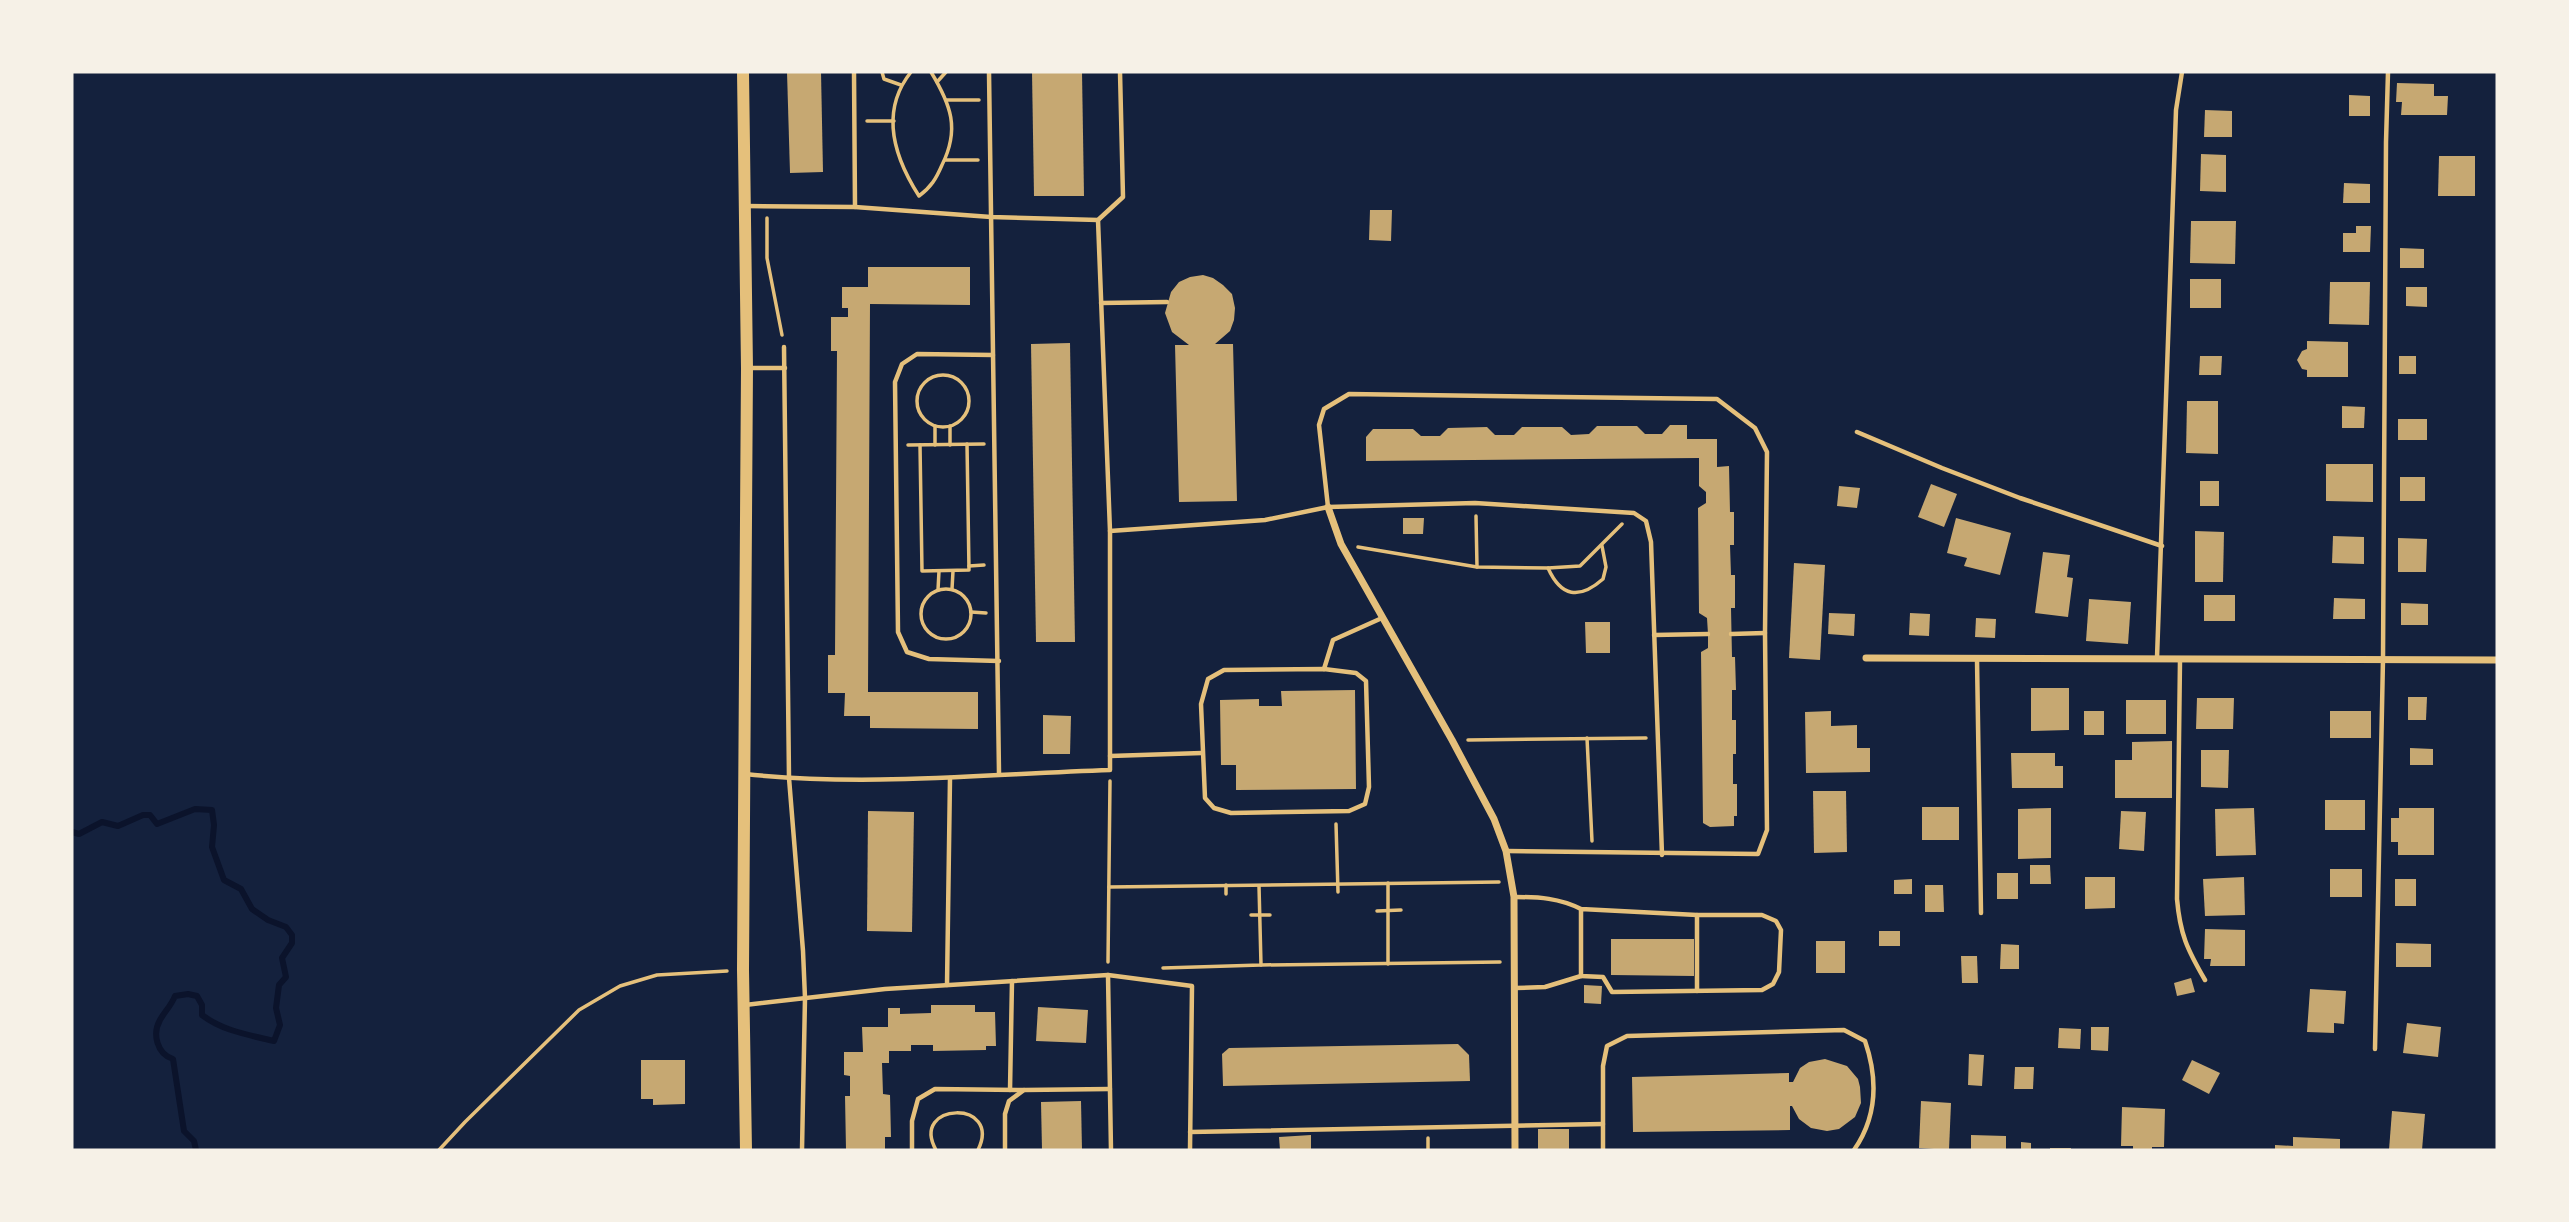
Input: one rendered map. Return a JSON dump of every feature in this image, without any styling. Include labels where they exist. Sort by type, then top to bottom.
[{"type":"street","points":[[743,72],[747,368],[743,970],[746,1150]]},
{"type":"street","points":[[1328,508],[1341,544],[1452,740],[1494,819],[1506,851],[1514,897],[1516,1150]]},
{"type":"street","points":[[1866,658],[2497,660]]},
{"type":"lane","points":[[854,72],[855,207]]},
{"type":"lane","points":[[989,72],[999,774]]},
{"type":"lane","points":[[746,206],[855,207],[991,217],[1098,220],[1123,197],[1120,72]]},
{"type":"lane","points":[[2157,659],[2176,110],[2182,72]]},
{"type":"lane","points":[[2375,1049],[2384,659],[2388,72]]},
{"type":"lane","points":[[745,774],[789,778],[950,778],[1110,770],[1110,531],[1098,220]]},
{"type":"lane","points":[[1101,303],[1167,302]]},
{"type":"lane","points":[[784,348],[789,778],[803,951],[802,1150]]},
{"type":"lane","points":[[993,355],[917,354],[902,364],[895,382],[898,632],[907,652],[929,659],[999,661]]},
{"type":"lane","points":[[747,368],[785,368]]},
{"type":"lane","points":[[1328,508],[1319,425],[1324,409],[1349,394],[1717,399],[1755,429],[1767,452],[1767,830],[1758,854],[1662,855],[1592,851],[1506,851]]},
{"type":"lane","points":[[1857,432],[2020,498],[2162,546]]},
{"type":"lane","points":[[1110,531],[1265,520],[1328,508],[1475,503],[1634,513],[1646,521],[1651,542],[1662,855]]},
{"type":"lane","points":[[1324,669],[1333,640],[1382,618]]},
{"type":"lane","points":[[1731,634],[1765,633]]},
{"type":"lane","points":[[1654,635],[1707,634]]},
{"type":"lane","points":[[1977,657],[1981,913]]},
{"type":"lane","points":[[2180,659],[2177,898],[2180,930],[2205,980]]},
{"type":"lane","points":[[1324,669],[1356,673],[1366,681],[1369,787],[1365,804],[1349,811],[1231,813],[1214,808],[1205,798],[1202,753],[1201,704],[1208,679],[1224,670],[1324,669]]},
{"type":"lane","points":[[1110,756],[1202,753]]},
{"type":"lane","points":[[947,985],[950,778]]},
{"type":"lane","points":[[1514,897],[1543,896],[1565,901],[1581,909],[1697,915],[1762,915],[1776,921],[1781,930],[1779,972],[1773,984],[1762,990],[1612,992],[1604,977],[1581,976],[1545,987],[1515,988]]},
{"type":"lane","points":[[1581,909],[1581,976]]},
{"type":"lane","points":[[1697,915],[1697,991]]},
{"type":"lane","points":[[744,1005],[947,985],[1108,975],[1192,986],[1190,1150]]},
{"type":"lane","points":[[1108,975],[1111,1150]]},
{"type":"lane","points":[[1010,1090],[1012,981]]},
{"type":"lane","points":[[1603,1150],[1603,1066],[1607,1046],[1626,1036],[1844,1030],[1865,1041],[1870,1057],[1873,1110],[1865,1134],[1854,1150]]},
{"type":"lane","points":[[912,1150],[912,1121],[918,1099],[935,1088],[1110,1089]]},
{"type":"lane","points":[[1005,1150],[1005,1114],[1010,1101],[1024,1090]]},
{"type":"lane","points":[[1190,1132],[1603,1124]]},
{"type":"path","points":[[883,72],[884,79],[901,85]]},
{"type":"path","points":[[911,72],[901,85],[894,107],[894,121],[897,156],[919,196],[932,187],[953,136],[951,113],[931,72]]},
{"type":"path","points":[[937,82],[946,72]]},
{"type":"path","points":[[946,100],[990,99]]},
{"type":"path","points":[[854,121],[894,121]]},
{"type":"path","points":[[945,160],[990,159]]},
{"type":"path","points":[[945,374],[965,386],[969,396],[968,408],[965,416],[955,424],[935,426],[921,416],[916,404],[919,389],[926,380],[945,374]]},
{"type":"path","points":[[950,425],[950,445]]},
{"type":"path","points":[[935,426],[935,445]]},
{"type":"path","points":[[920,445],[922,571],[939,571],[969,570],[967,444]]},
{"type":"path","points":[[895,445],[995,444]]},
{"type":"path","points":[[1475,503],[1477,567]]},
{"type":"path","points":[[1341,544],[1477,567],[1580,566],[1634,513]]},
{"type":"path","points":[[1548,568],[1552,578],[1562,589],[1571,593],[1583,593],[1603,579],[1606,567],[1601,545]]},
{"type":"path","points":[[952,590],[953,570]]},
{"type":"path","points":[[938,590],[939,571]]},
{"type":"path","points":[[938,590],[952,590],[963,595],[970,606],[971,616],[967,629],[960,636],[937,638],[928,632],[921,621],[923,602],[938,590]]},
{"type":"path","points":[[1587,738],[1592,851]]},
{"type":"path","points":[[1452,740],[1657,738]]},
{"type":"path","points":[[1108,975],[1110,770]]},
{"type":"path","points":[[1335,811],[1338,892]]},
{"type":"path","points":[[1109,887],[1512,882]]},
{"type":"path","points":[[1388,883],[1388,964]]},
{"type":"path","points":[[1226,885],[1226,894]]},
{"type":"path","points":[[1259,885],[1261,965]]},
{"type":"path","points":[[1377,911],[1401,910]]},
{"type":"path","points":[[1251,915],[1270,915]]},
{"type":"path","points":[[1150,968],[1515,962]]},
{"type":"path","points":[[439,1150],[474,1112],[579,1010],[620,986],[657,975],[743,970]]},
{"type":"path","points":[[936,1150],[932,1143],[936,1122],[943,1115],[954,1111],[974,1117],[980,1126],[983,1137],[978,1150]]},
{"type":"building","points":[[787,72],[821,72],[823,172],[790,173]]},
{"type":"building","points":[[1032,72],[1082,72],[1084,196],[1034,196]]},
{"type":"building","points":[[2397,83],[2434,84],[2434,96],[2448,96],[2447,115],[2401,115],[2402,102],[2396,102]]},
{"type":"building","points":[[2349,95],[2370,96],[2370,116],[2349,116]]},
{"type":"building","points":[[2205,110],[2232,111],[2232,137],[2204,137]]},
{"type":"building","points":[[2201,154],[2226,155],[2226,192],[2200,191]]},
{"type":"building","points":[[2439,156],[2475,156],[2475,196],[2438,196]]},
{"type":"building","points":[[2344,183],[2370,184],[2370,203],[2343,203]]},
{"type":"building","points":[[1370,210],[1392,210],[1391,241],[1369,240]]},
{"type":"building","points":[[2191,221],[2236,221],[2235,264],[2190,263]]},
{"type":"building","points":[[2356,226],[2371,226],[2370,252],[2343,252],[2343,233],[2356,233]]},
{"type":"building","points":[[2400,248],[2424,249],[2424,268],[2400,268]]},
{"type":"building","points":[[868,267],[970,267],[970,305],[870,304],[868,692],[978,692],[978,729],[870,728],[870,716],[844,716],[845,693],[828,693],[828,655],[835,655],[837,351],[831,351],[831,317],[848,317],[848,308],[842,308],[842,287],[868,287]]},
{"type":"building","points":[[1203,275],[1213,278],[1232,294],[1235,308],[1230,331],[1215,344],[1233,344],[1237,501],[1179,502],[1175,345],[1189,345],[1172,332],[1165,313],[1171,292],[1179,282]]},
{"type":"building","points":[[2190,279],[2221,279],[2221,308],[2190,308]]},
{"type":"building","points":[[2330,282],[2370,282],[2369,325],[2329,324]]},
{"type":"building","points":[[2406,287],[2427,287],[2427,307],[2406,306]]},
{"type":"building","points":[[2307,341],[2348,342],[2348,377],[2307,377],[2307,370],[2302,369],[2297,360],[2302,351],[2307,349]]},
{"type":"building","points":[[1070,343],[1075,642],[1036,642],[1031,344]]},
{"type":"building","points":[[2200,356],[2222,356],[2221,375],[2199,375]]},
{"type":"building","points":[[2399,356],[2416,356],[2416,374],[2399,374]]},
{"type":"building","points":[[2187,401],[2218,401],[2218,454],[2186,453]]},
{"type":"building","points":[[2342,406],[2365,407],[2364,428],[2342,428]]},
{"type":"building","points":[[2398,419],[2427,419],[2427,440],[2398,440]]},
{"type":"building","points":[[1670,425],[1687,425],[1687,439],[1717,439],[1717,467],[1729,466],[1730,512],[1734,512],[1734,545],[1730,545],[1731,575],[1735,575],[1735,608],[1731,608],[1736,690],[1732,690],[1732,720],[1736,720],[1733,784],[1737,784],[1737,816],[1734,816],[1734,826],[1710,827],[1703,823],[1701,652],[1708,648],[1708,634],[1707,618],[1699,613],[1698,508],[1706,503],[1706,492],[1699,486],[1699,458],[1366,461],[1366,437],[1373,429],[1413,429],[1421,436],[1440,436],[1448,428],[1487,427],[1495,435],[1514,435],[1522,427],[1562,427],[1571,435],[1589,434],[1597,426],[1637,426],[1645,434],[1662,434]]},
{"type":"building","points":[[2326,464],[2373,464],[2373,502],[2326,501]]},
{"type":"building","points":[[2400,477],[2425,477],[2425,501],[2400,501]]},
{"type":"building","points":[[2200,481],[2219,481],[2219,506],[2200,506]]},
{"type":"building","points":[[1931,484],[1957,494],[1944,527],[1918,517]]},
{"type":"building","points":[[1839,486],[1860,488],[1857,508],[1837,506]]},
{"type":"building","points":[[1403,518],[1424,518],[1423,534],[1403,534]]},
{"type":"building","points":[[1956,518],[2011,533],[2000,575],[1964,566],[1967,558],[1947,553]]},
{"type":"building","points":[[2195,531],[2224,532],[2223,582],[2195,582]]},
{"type":"building","points":[[2333,536],[2364,537],[2364,564],[2332,563]]},
{"type":"building","points":[[2398,538],[2427,539],[2426,572],[2398,572]]},
{"type":"building","points":[[2043,552],[2070,555],[2067,577],[2073,578],[2068,617],[2035,613]]},
{"type":"building","points":[[1794,563],[1825,565],[1820,660],[1789,658]]},
{"type":"building","points":[[2204,595],[2235,595],[2235,621],[2204,621]]},
{"type":"building","points":[[2334,598],[2365,599],[2365,619],[2333,619]]},
{"type":"building","points":[[2089,599],[2131,602],[2128,644],[2086,641]]},
{"type":"building","points":[[2401,603],[2428,604],[2428,625],[2401,625]]},
{"type":"building","points":[[1829,613],[1855,614],[1854,636],[1828,634]]},
{"type":"building","points":[[1910,613],[1930,614],[1929,636],[1909,635]]},
{"type":"building","points":[[1976,618],[1996,619],[1995,638],[1975,637]]},
{"type":"building","points":[[1585,622],[1610,622],[1610,653],[1586,653]]},
{"type":"building","points":[[2031,688],[2069,688],[2069,730],[2031,731]]},
{"type":"building","points":[[1355,690],[1356,789],[1236,790],[1236,765],[1221,765],[1220,700],[1259,699],[1259,706],[1282,706],[1281,691]]},
{"type":"building","points":[[2408,697],[2427,697],[2426,720],[2408,720]]},
{"type":"building","points":[[2197,698],[2234,698],[2233,729],[2196,729]]},
{"type":"building","points":[[2126,700],[2166,700],[2166,734],[2126,734]]},
{"type":"building","points":[[1831,711],[1831,726],[1857,725],[1857,748],[1870,748],[1870,772],[1806,773],[1805,712]]},
{"type":"building","points":[[2084,711],[2104,711],[2104,735],[2084,735]]},
{"type":"building","points":[[2330,711],[2371,711],[2371,738],[2330,738]]},
{"type":"building","points":[[1043,715],[1071,716],[1070,754],[1043,754]]},
{"type":"building","points":[[2172,741],[2172,798],[2115,798],[2115,760],[2132,760],[2132,742]]},
{"type":"building","points":[[2410,748],[2433,749],[2433,765],[2410,765]]},
{"type":"building","points":[[2201,750],[2229,750],[2228,788],[2201,787]]},
{"type":"building","points":[[2011,753],[2055,753],[2055,766],[2063,766],[2063,788],[2012,788]]},
{"type":"building","points":[[1813,791],[1846,791],[1847,852],[1814,853]]},
{"type":"building","points":[[2325,800],[2365,800],[2365,830],[2325,830]]},
{"type":"building","points":[[1922,807],[1959,807],[1959,840],[1922,840]]},
{"type":"building","points":[[2051,808],[2051,858],[2018,859],[2018,809]]},
{"type":"building","points":[[2254,808],[2256,855],[2216,856],[2215,809]]},
{"type":"building","points":[[2399,808],[2434,808],[2434,855],[2398,855],[2398,842],[2391,842],[2391,818],[2399,818]]},
{"type":"building","points":[[868,811],[914,812],[912,932],[867,931]]},
{"type":"building","points":[[2121,811],[2146,812],[2144,851],[2119,849]]},
{"type":"building","points":[[2030,865],[2050,865],[2051,884],[2030,884]]},
{"type":"building","points":[[2330,869],[2362,869],[2362,897],[2330,897]]},
{"type":"building","points":[[1997,873],[2018,873],[2018,899],[1997,899]]},
{"type":"building","points":[[2085,877],[2115,877],[2115,908],[2085,909]]},
{"type":"building","points":[[2244,877],[2245,915],[2205,916],[2203,879]]},
{"type":"building","points":[[1912,879],[1912,894],[1894,894],[1894,880]]},
{"type":"building","points":[[2395,879],[2416,879],[2416,906],[2395,906]]},
{"type":"building","points":[[1925,885],[1943,885],[1944,912],[1925,912]]},
{"type":"building","points":[[2205,929],[2245,930],[2245,966],[2210,966],[2211,959],[2204,959]]},
{"type":"building","points":[[1879,931],[1900,931],[1900,946],[1879,946]]},
{"type":"building","points":[[1611,939],[1694,939],[1694,976],[1611,975]]},
{"type":"building","points":[[1816,941],[1845,941],[1845,973],[1816,973]]},
{"type":"building","points":[[2396,943],[2431,944],[2431,967],[2396,967]]},
{"type":"building","points":[[2001,944],[2019,945],[2019,969],[2000,969]]},
{"type":"building","points":[[1961,956],[1977,956],[1978,983],[1962,983]]},
{"type":"building","points":[[2191,978],[2195,992],[2177,996],[2174,983]]},
{"type":"building","points":[[1584,985],[1602,986],[1601,1004],[1584,1003]]},
{"type":"building","points":[[2310,989],[2346,991],[2344,1024],[2334,1023],[2334,1033],[2307,1032]]},
{"type":"building","points":[[931,1005],[975,1005],[975,1012],[995,1012],[996,1046],[986,1046],[986,1050],[933,1051],[933,1045],[911,1045],[911,1051],[889,1051],[889,1063],[882,1063],[883,1094],[890,1095],[891,1137],[885,1137],[885,1150],[846,1150],[845,1096],[850,1096],[850,1076],[844,1075],[844,1052],[863,1052],[862,1027],[888,1027],[888,1008],[900,1008],[900,1014],[931,1013]]},
{"type":"building","points":[[1038,1007],[1088,1010],[1086,1043],[1036,1041]]},
{"type":"building","points":[[2407,1023],[2441,1027],[2438,1057],[2403,1053]]},
{"type":"building","points":[[2091,1027],[2109,1027],[2108,1051],[2091,1050]]},
{"type":"building","points":[[2059,1028],[2081,1029],[2080,1049],[2058,1048]]},
{"type":"building","points":[[1458,1044],[1469,1055],[1470,1081],[1223,1086],[1222,1054],[1229,1048]]},
{"type":"building","points":[[1969,1054],[1984,1055],[1982,1086],[1968,1085]]},
{"type":"building","points":[[1825,1059],[1847,1066],[1858,1079],[1860,1087],[1861,1103],[1855,1117],[1839,1129],[1827,1131],[1811,1128],[1799,1119],[1790,1106],[1790,1130],[1633,1132],[1632,1077],[1789,1073],[1789,1082],[1793,1082],[1800,1068],[1809,1062]]},
{"type":"building","points":[[641,1060],[685,1060],[685,1104],[653,1105],[653,1099],[641,1099]]},
{"type":"building","points":[[2192,1060],[2220,1073],[2209,1094],[2182,1080]]},
{"type":"building","points":[[2015,1067],[2034,1067],[2033,1089],[2014,1089]]},
{"type":"building","points":[[1081,1101],[1082,1150],[1042,1150],[1041,1102]]},
{"type":"building","points":[[1921,1101],[1951,1103],[1949,1150],[1919,1148]]},
{"type":"building","points":[[2122,1107],[2165,1109],[2164,1147],[2133,1150],[2133,1146],[2121,1146]]},
{"type":"building","points":[[2392,1111],[2425,1114],[2422,1150],[2389,1150]]},
{"type":"building","points":[[1538,1129],[1569,1129],[1569,1150],[1538,1150]]},
{"type":"building","points":[[1311,1135],[1311,1150],[1280,1150],[1279,1137]]},
{"type":"building","points":[[1971,1135],[2006,1136],[2006,1150],[1971,1150]]},
{"type":"building","points":[[2293,1137],[2340,1139],[2340,1150],[2275,1150],[2275,1145],[2293,1146]]},
{"type":"building","points":[[2021,1142],[2031,1143],[2031,1150],[2021,1150]]},
{"type":"building","points":[[2071,1148],[2071,1150],[2050,1150]]},
{"type":"waterway","points":[[72,832],[79,834],[102,822],[118,826],[143,815],[150,815],[157,824],[195,809],[212,810],[212,847],[224,880],[241,889],[252,909],[268,920],[286,927],[292,935],[292,943],[282,958],[286,977],[279,985],[276,1008],[280,1025],[274,1041],[219,1025],[202,1015],[202,1005],[197,996],[188,994],[175,996],[160,1020],[156,1037],[163,1053],[173,1059],[184,1131],[194,1141],[196,1150]]}]
